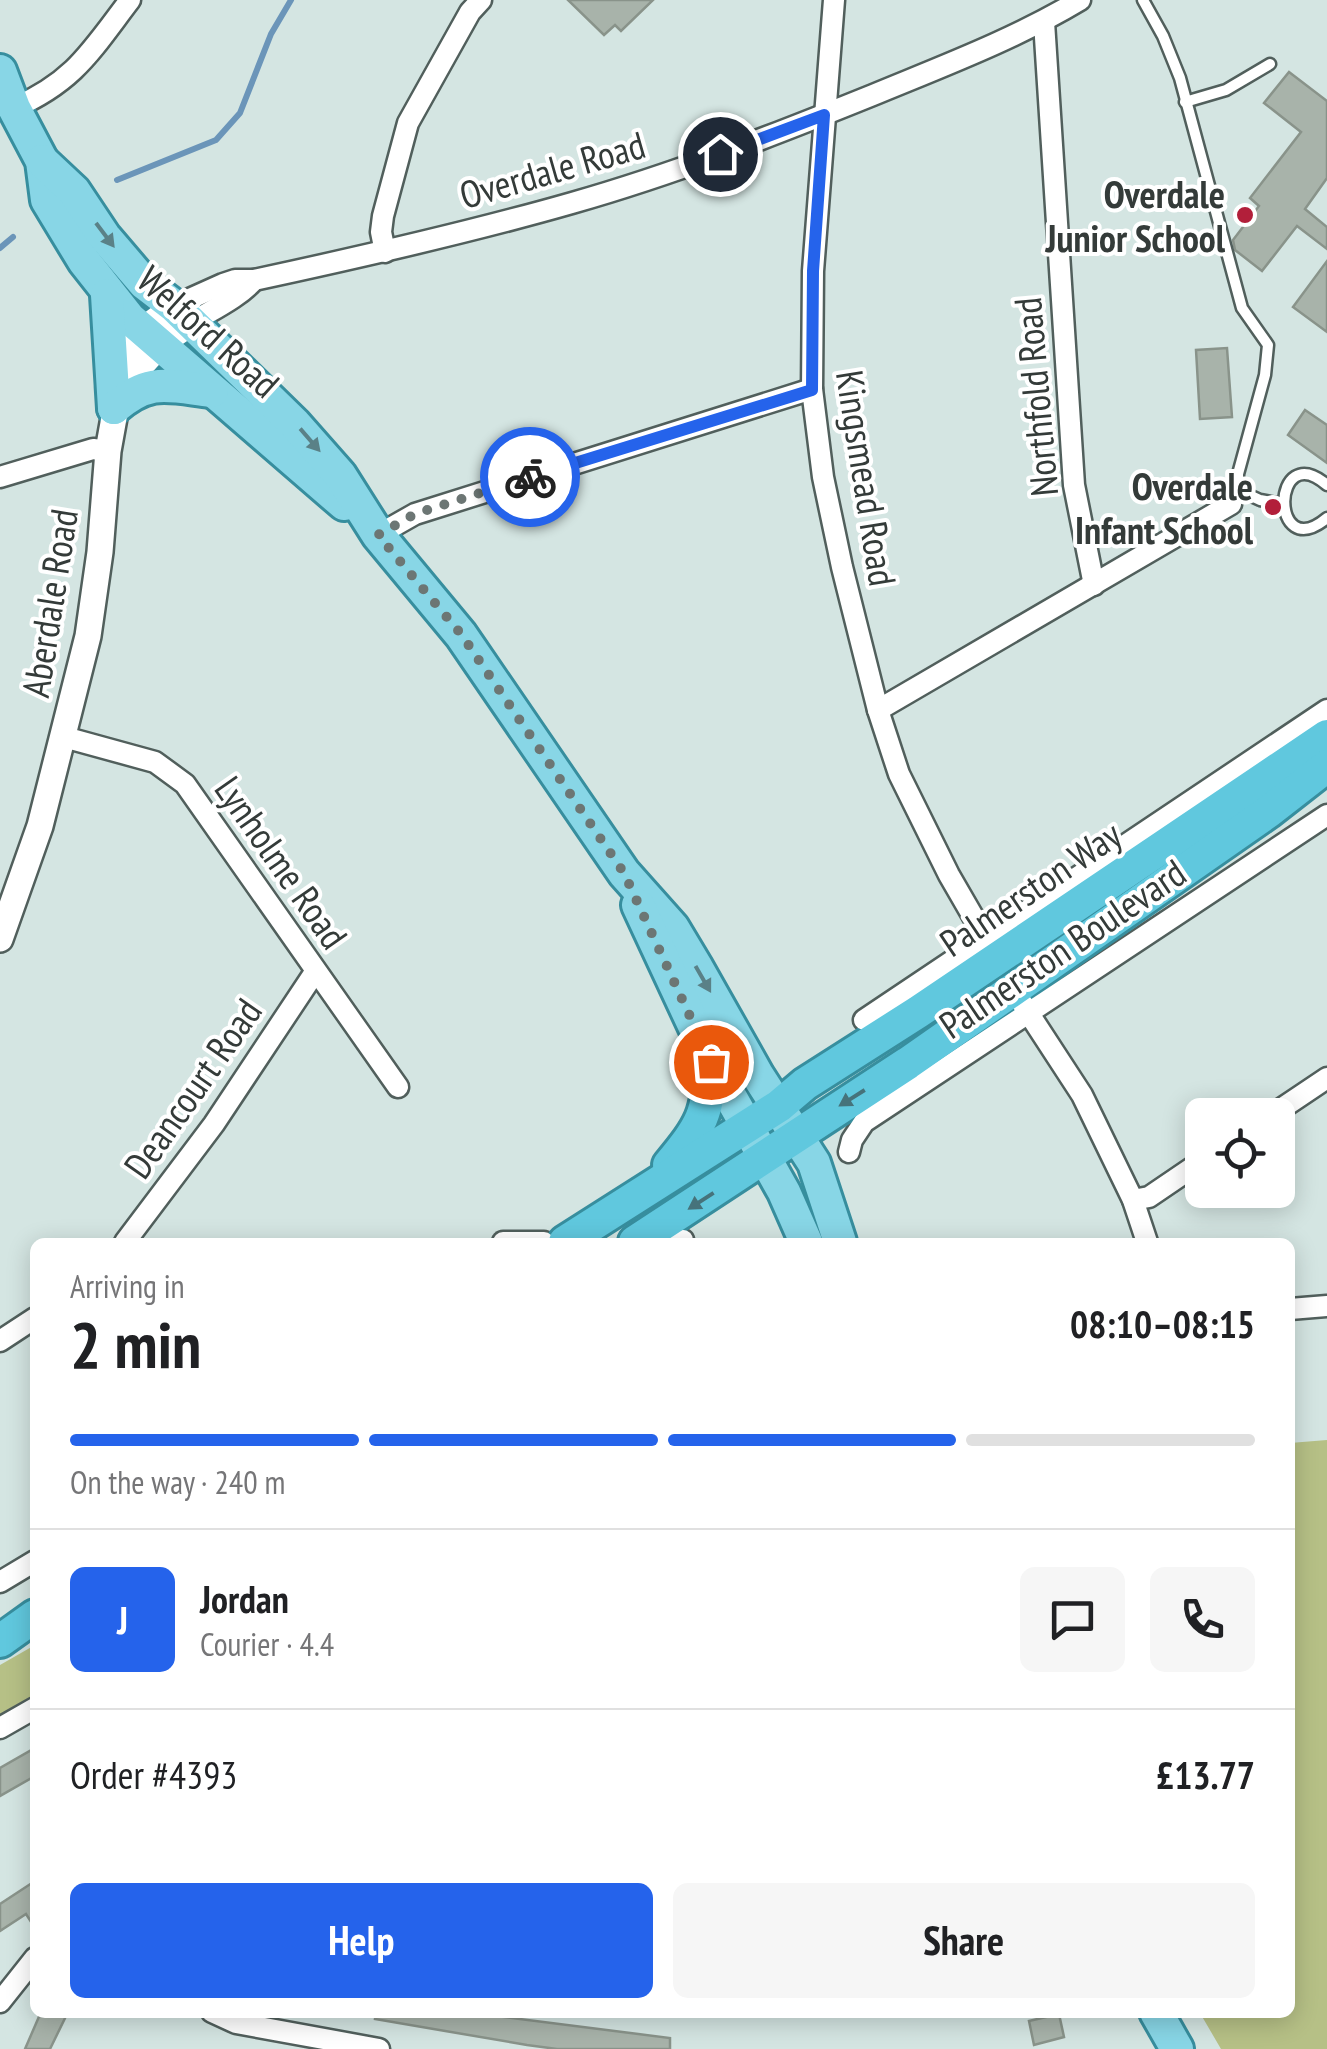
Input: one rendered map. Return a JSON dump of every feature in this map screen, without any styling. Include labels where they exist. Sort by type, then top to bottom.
[{"type":"highway","name":"Palmerston Way","points":[[571,1238],[779,1106],[805,1084],[1327,736]]},
{"type":"highway","name":"Palmerston Way","points":[[641,1238],[797,1135],[1020,1001],[1327,766]]},
{"type":"highway","points":[[918,1012],[995,980],[1004,982],[1020,1001]]},
{"type":"highway","points":[[653,1184],[702,1122],[709,1099],[711,1062]]},
{"type":"main road","name":"Welford Road","points":[[0,71],[42,161],[74,191],[104,236],[144,283],[182,314],[296,424],[340,475],[375,530],[461,634],[624,873],[673,928],[758,1076],[814,1163],[839,1238]]},
{"type":"main road","name":"Welford Road","points":[[42,161],[47,200],[108,295],[212,391],[375,530]]},
{"type":"main road","points":[[108,295],[117,399],[144,386],[162,384],[212,391]]},
{"type":"main road","name":"Welford Road","points":[[624,873],[711,1062],[766,1157],[804,1238]]},
{"type":"main road","points":[[1159,2018],[1177,2049]]},
{"type":"street","points":[[14,108],[42,95],[74,72],[130,0]]},
{"type":"street","points":[[385,252],[382,216],[408,123],[470,12],[482,0]]},
{"type":"street","name":"Kingsmead Road","points":[[834,0],[813,271],[812,390],[823,477],[878,710],[899,774],[986,939]]},
{"type":"street","name":"Overdale Road","points":[[182,314],[223,284],[236,280],[254,280],[385,252],[574,202],[720,154],[824,115],[1044,22],[1080,0]]},
{"type":"street","name":"Northfold Road","points":[[1044,22],[1074,485],[1094,586]]},
{"type":"street","points":[[152,337],[182,314]]},
{"type":"street","name":"Aberdale Road","points":[[0,939],[40,826],[95,592],[117,376],[124,357],[152,337]]},
{"type":"street","points":[[375,530],[415,514],[812,390]]},
{"type":"street","points":[[0,477],[93,449],[108,451]]},
{"type":"street","points":[[878,710],[1094,586],[1234,497]]},
{"type":"street","points":[[864,1020],[1327,710]]},
{"type":"street","name":"Lynholme Road","points":[[64,737],[142,758],[177,776],[398,1087]]},
{"type":"street","name":"Palmerston Boulevard","points":[[849,1152],[864,1122],[1020,1001],[1327,815]]},
{"type":"street","name":"Deancourt Road","points":[[128,1238],[214,1124],[315,972]]},
{"type":"street","points":[[1020,1001],[1082,1095],[1133,1200],[1146,1238]]},
{"type":"street","points":[[1295,1100],[1327,1078]]},
{"type":"street","points":[[1133,1200],[1150,1196],[1185,1172]]},
{"type":"street","points":[[1295,1309],[1327,1306]]},
{"type":"street","points":[[0,1341],[30,1321]]},
{"type":"street","points":[[0,1582],[30,1564]]},
{"type":"street","points":[[0,1728],[30,1711]]},
{"type":"street","points":[[0,2002],[30,1964]]},
{"type":"street","points":[[225,2018],[379,2049]]},
{"type":"lane","points":[[1143,0],[1163,36],[1185,102],[1242,308],[1268,345],[1265,375],[1234,497],[1282,504]]},
{"type":"lane","points":[[1185,102],[1241,83],[1270,64]]},
{"type":"lane","points":[[1327,485],[1316,477],[1300,477],[1286,488],[1282,504],[1289,519],[1304,527],[1320,524],[1327,518]]},
{"type":"green space","points":[[1327,1440],[1327,2049],[1221,2049],[1203,2018],[1295,2018],[1295,1443]]},
{"type":"green space","points":[[30,1648],[30,1697],[0,1715],[0,1665]]},
{"type":"building","points":[[568,0],[653,0],[621,31],[615,25],[604,35]]},
{"type":"building","points":[[1289,72],[1327,101],[1327,178],[1305,209],[1327,227],[1327,249],[1297,226],[1262,271],[1235,250],[1233,240],[1259,206],[1250,198],[1301,132],[1264,103]]},
{"type":"building","points":[[1327,261],[1327,332],[1293,307]]},
{"type":"building","points":[[1227,348],[1232,417],[1200,419],[1196,350]]},
{"type":"building","points":[[1305,410],[1327,425],[1327,463],[1288,435]]},
{"type":"building","points":[[30,1751],[30,1779],[0,1796],[0,1768]]},
{"type":"building","points":[[30,1884],[30,1920],[26,1914],[0,1931],[0,1904]]},
{"type":"building","points":[[38,2018],[65,2018],[50,2049],[25,2049]]},
{"type":"building","points":[[512,2018],[670,2038],[670,2049],[557,2049],[375,2019]]},
{"type":"building","points":[[1060,2018],[1064,2037],[1034,2045],[1029,2021]]},
{"type":"waterway","points":[[117,180],[216,140],[240,113],[271,34],[291,0]]},
{"type":"waterway","points":[[0,248],[13,237]]},
{"type":"way so far","points":[[530,477],[415,514],[378,535],[461,634],[624,873],[711,1062]]},
{"type":"place","name":"Overdale Junior School","points":[[1245,215]]},
{"type":"place","name":"Overdale Infant School","points":[[1273,507]]},
{"type":"route","points":[[530,477],[812,390],[813,271],[824,115],[720,154]]}]
